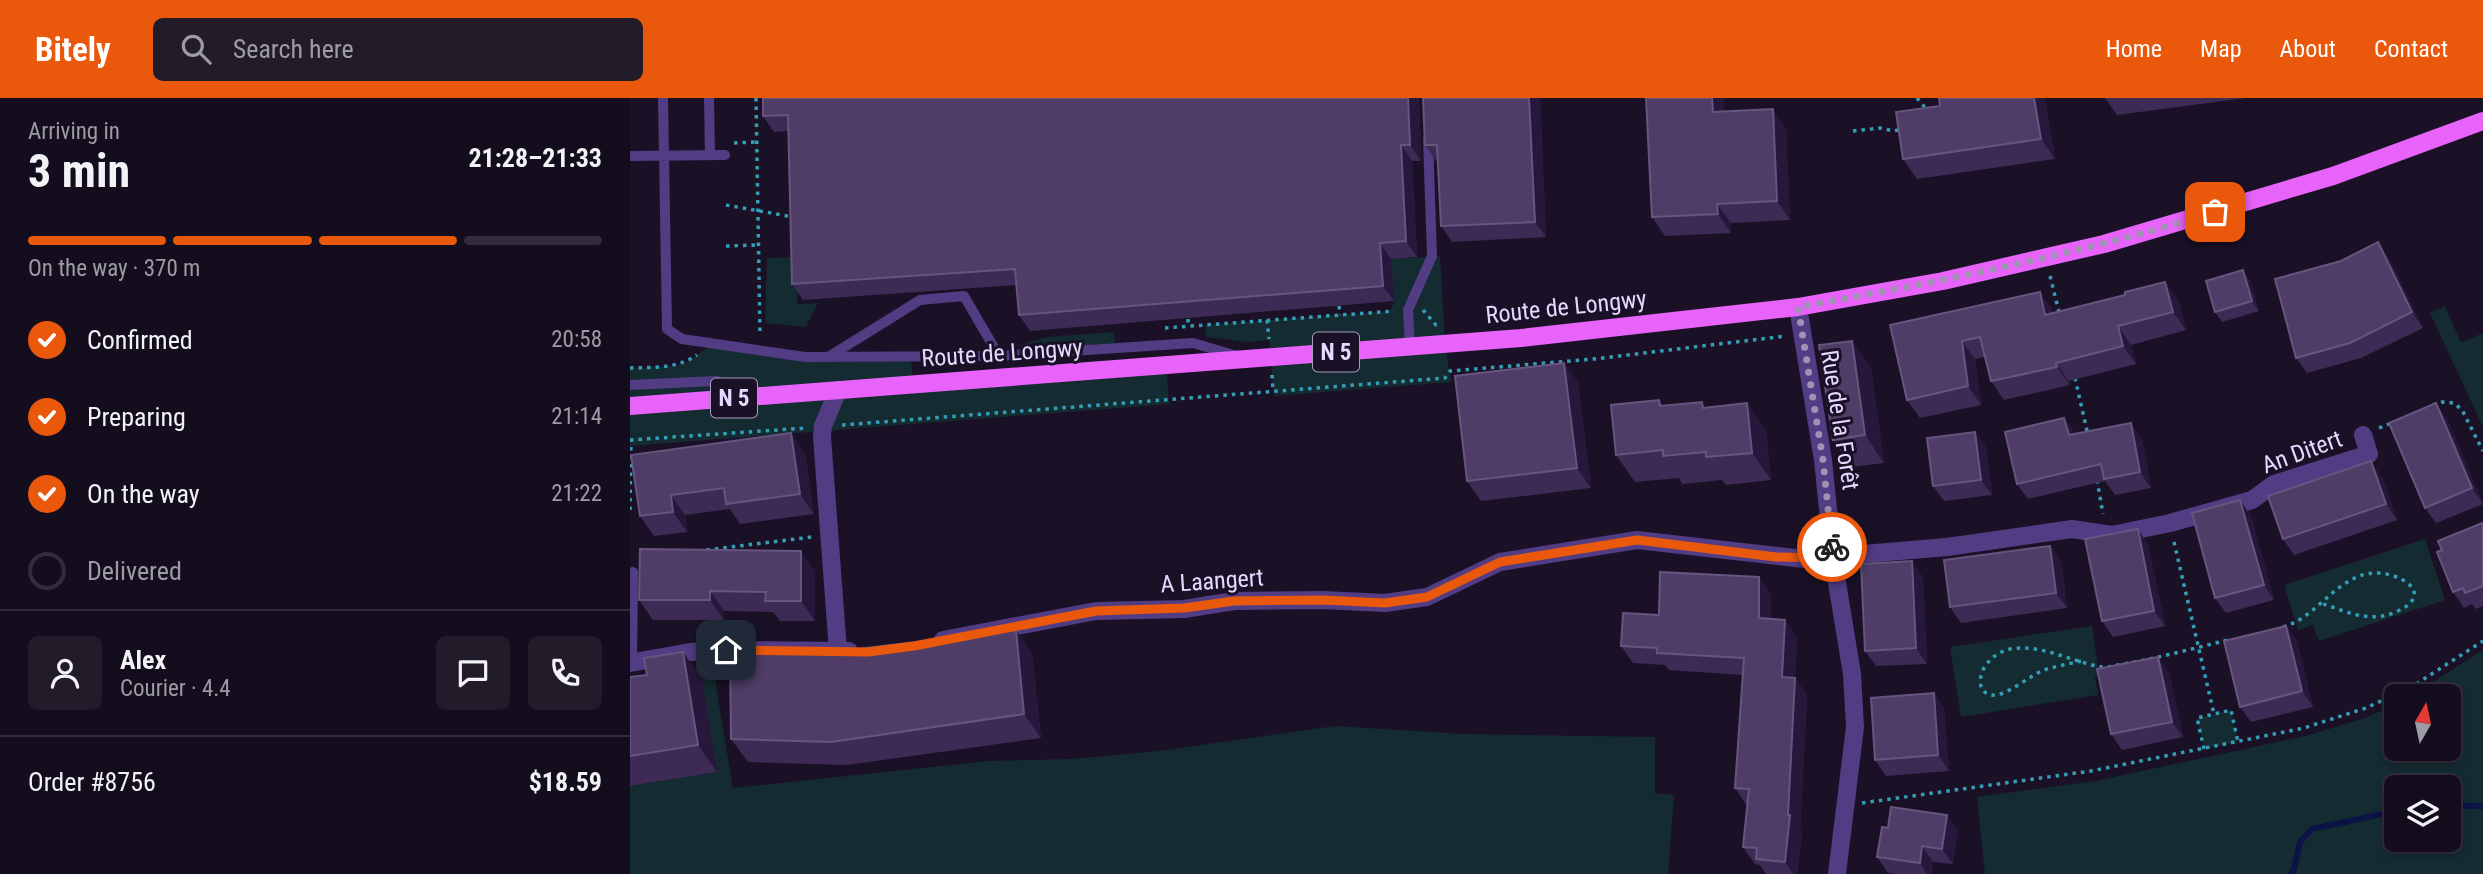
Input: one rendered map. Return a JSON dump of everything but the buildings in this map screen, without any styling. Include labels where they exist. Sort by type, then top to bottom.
[{"type":"main road","name":"Route de Longwy","points":[[630,406],[1521,338],[1798,307],[1943,281],[2179,223],[2333,176],[2483,121]]},
{"type":"street","name":"Rue de la Forêt","points":[[1798,307],[1823,460],[1833,558],[1852,674],[1855,727],[1837,874]]},
{"type":"street","points":[[838,390],[823,426],[820,510],[838,651]]},
{"type":"street","name":"An Ditert","points":[[1833,558],[1947,547],[2073,529],[2112,535],[2170,523],[2252,500],[2274,484],[2369,454],[2363,435]]},
{"type":"street","name":"A Laangert","points":[[927,643],[1096,611],[1184,608],[1234,601],[1323,600],[1385,603],[1427,597],[1500,562],[1637,540],[1776,557],[1833,558]]},
{"type":"street","points":[[631,663],[690,652],[868,652]]},
{"type":"lane","points":[[663,98],[667,329],[682,339],[805,357],[999,356],[1193,342],[1247,359]]},
{"type":"lane","points":[[709,98],[710,155]]},
{"type":"lane","points":[[1410,346],[1408,310],[1433,256],[1427,124]]},
{"type":"lane","points":[[630,156],[725,155]]},
{"type":"lane","points":[[828,357],[920,300],[964,296],[999,356]]},
{"type":"lane","points":[[630,385],[717,380],[745,397]]},
{"type":"lane","points":[[631,663],[633,572]]},
{"type":"path","points":[[756,98],[760,341]]},
{"type":"path","points":[[1917,98],[1930,114]]},
{"type":"path","points":[[1853,131],[1904,129]]},
{"type":"path","points":[[726,205],[800,218]]},
{"type":"path","points":[[726,246],[758,245]]},
{"type":"path","points":[[2045,257],[2063,324]]},
{"type":"path","points":[[1339,306],[1340,315]]},
{"type":"path","points":[[1163,328],[1425,309],[1436,325]]},
{"type":"path","points":[[1188,319],[1188,326]]},
{"type":"path","points":[[630,510],[630,440],[1445,378],[1450,371],[1594,359],[1802,334]]},
{"type":"path","points":[[1272,373],[1273,391]]},
{"type":"path","points":[[2075,374],[2089,438]]},
{"type":"path","points":[[2430,407],[2442,402],[2454,402],[2462,410],[2483,451]]},
{"type":"path","name":"An Ditert","points":[[2363,435],[2396,421]]},
{"type":"path","points":[[2096,476],[2105,534]]},
{"type":"path","points":[[2170,523],[2214,714]]},
{"type":"path","points":[[698,551],[811,537]]},
{"type":"path","points":[[2279,628],[2293,624],[2354,578],[2372,573],[2392,574],[2407,580],[2413,587],[2414,595],[2410,603],[2397,612],[2376,617],[2356,616],[2321,603]]},
{"type":"path","points":[[2081,661],[2044,670],[2001,694],[1985,692],[1980,685],[1980,676],[1987,663],[2009,650],[2034,649],[2081,661],[2104,667],[2239,637]]},
{"type":"path","points":[[1847,806],[2091,771],[2304,728],[2367,708],[2413,686],[2483,641]]},
{"type":"path","points":[[2204,749],[2197,718],[2231,710],[2238,742]]},
{"type":"green space","points":[[1440,256],[1445,343],[1451,382],[1274,396],[1269,340],[1248,342],[1206,337],[1205,325],[1390,311],[1394,301],[1391,259]]},
{"type":"green space","points":[[800,257],[797,304],[818,303],[806,327],[765,323],[767,258]]},
{"type":"green space","points":[[2445,306],[2461,343],[2483,333],[2483,427],[2430,313]]},
{"type":"green space","points":[[1114,332],[1115,343],[1022,350],[1021,344],[1048,337]]},
{"type":"green space","points":[[713,344],[805,357],[911,357],[913,384],[1166,365],[1169,404],[630,446],[630,368],[685,363]]},
{"type":"green space","points":[[2425,539],[2445,600],[2319,641],[2313,625],[2298,630],[2284,585]]},
{"type":"green space","points":[[2092,626],[2099,675],[2095,677],[2098,695],[1961,717],[1950,647]]},
{"type":"green space","points":[[2483,650],[2483,874],[1985,874],[1977,797],[2095,781],[2306,736],[2384,709],[2384,761],[2461,761],[2461,684],[2430,684]]},
{"type":"green space","points":[[713,668],[733,788],[988,761],[1072,759],[1159,751],[1335,726],[1463,734],[1655,737],[1655,793],[1674,795],[1668,874],[630,874],[630,786],[717,772],[702,679]]},
{"type":"green space","points":[[2231,710],[2238,742],[2204,749],[2197,718]]},
{"type":"waterway","points":[[2461,806],[2483,806]]},
{"type":"waterway","points":[[2291,874],[2300,842],[2312,829],[2384,814]]},
{"type":"way so far","points":[[1832,547],[1823,460],[1798,307],[1943,281],[2104,244],[2215,212]]},
{"type":"route","points":[[726,650],[868,652],[914,646],[1096,611],[1184,608],[1234,601],[1323,600],[1385,603],[1427,597],[1500,562],[1615,542],[1662,541],[1804,559],[1833,558],[1832,547]]}]
